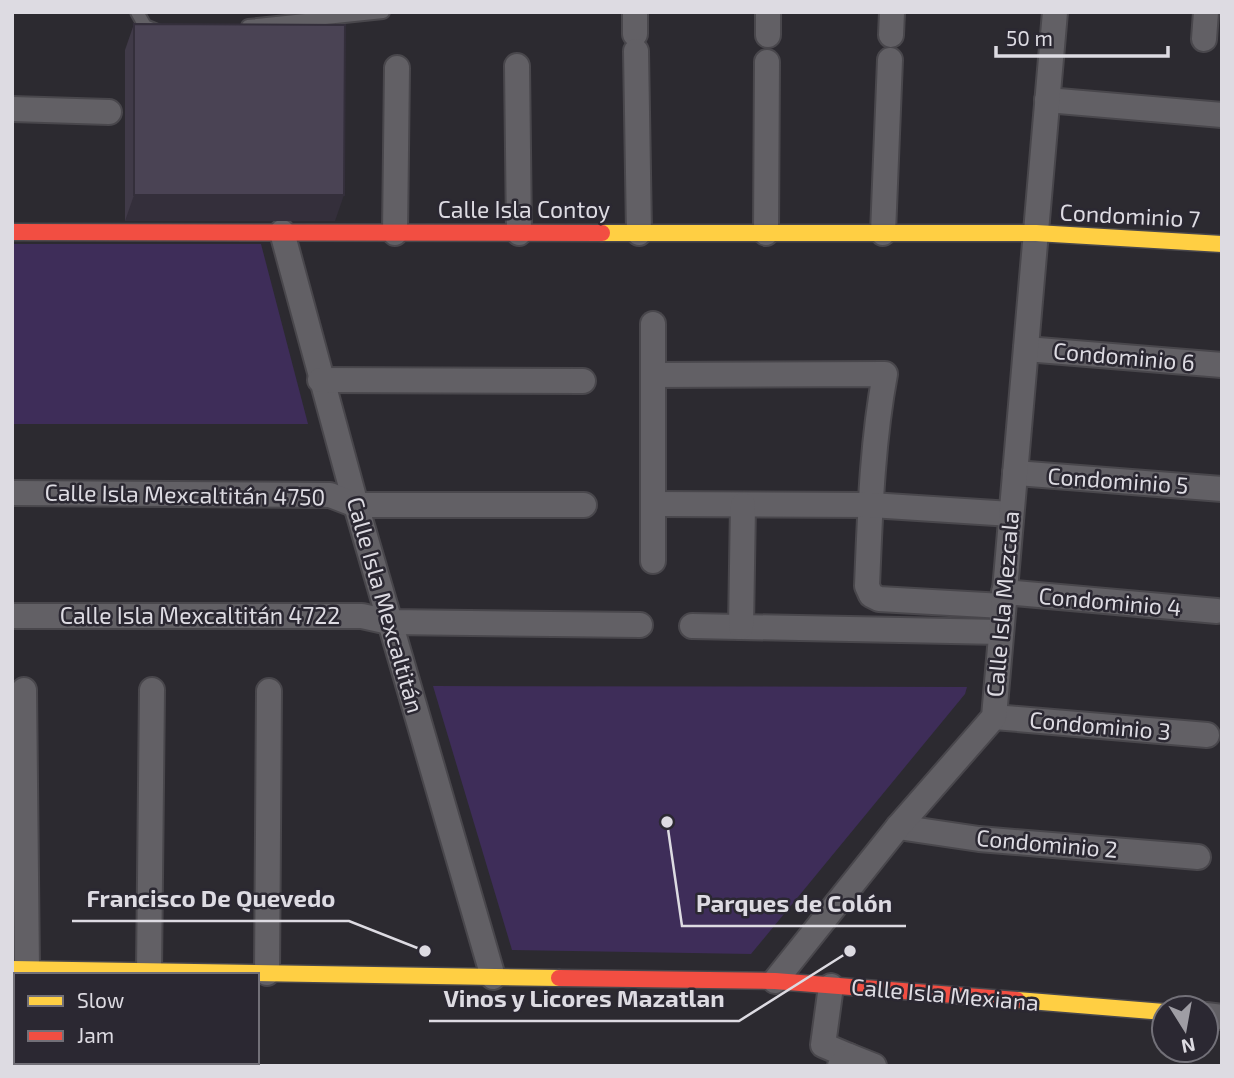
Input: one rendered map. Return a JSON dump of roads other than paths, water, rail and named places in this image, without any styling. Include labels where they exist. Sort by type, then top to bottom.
[{"type":"street","name":"Calle Isla Mezcala","points":[[775,981],[898,827],[994,716],[1055,12]]},
{"type":"street","points":[[1204,39],[1206,12]]},
{"type":"street","points":[[635,32],[639,233]]},
{"type":"street","points":[[883,233],[890,60]]},
{"type":"street","points":[[766,233],[767,62]]},
{"type":"street","points":[[517,66],[519,233]]},
{"type":"street","points":[[395,233],[397,68]]},
{"type":"street","points":[[1047,100],[1222,115]]},
{"type":"street","points":[[12,109],[109,112]]},
{"type":"street","name":"Calle Isla Contoy","points":[[12,232],[1036,233]]},
{"type":"street","name":"Calle Isla Mexcaltitán","points":[[282,232],[320,380],[493,977]]},
{"type":"street","name":"Condominio 7","points":[[1036,233],[1222,244]]},
{"type":"street","points":[[653,324],[653,561]]},
{"type":"street","name":"Condominio 6","points":[[1026,349],[1222,365]]},
{"type":"street","points":[[653,375],[885,374],[876,429],[871,505]]},
{"type":"street","points":[[320,380],[583,381]]},
{"type":"street","name":"Condominio 5","points":[[1015,473],[1222,489]]},
{"type":"street","name":"Calle Isla Mexcaltitán 4750","points":[[12,492],[330,495],[356,505],[584,505]]},
{"type":"street","points":[[653,505],[871,505],[1011,514]]},
{"type":"street","points":[[741,627],[743,505]]},
{"type":"street","name":"Condominio 4","points":[[871,505],[867,586],[871,595],[879,599],[1004,599],[1217,611]]},
{"type":"street","name":"Calle Isla Mexcaltitán 4722","points":[[12,616],[362,617],[389,622],[640,625]]},
{"type":"street","points":[[692,626],[1001,632]]},
{"type":"street","points":[[19,969],[24,690]]},
{"type":"street","points":[[149,971],[152,690]]},
{"type":"street","points":[[267,973],[269,691]]},
{"type":"street","name":"Condominio 3","points":[[994,716],[1207,735]]},
{"type":"street","name":"Condominio 2","points":[[898,827],[979,839],[1198,857]]},
{"type":"street","name":"Calle Isla Mexiana","points":[[19,969],[775,981],[1150,1011]]},
{"type":"street","points":[[831,986],[823,1045],[845,1061],[874,1066]]},
{"type":"lane","points":[[137,12],[145,26],[167,34]]},
{"type":"lane","points":[[235,27],[383,12]]},
{"type":"place","name":"Parques de Colón","points":[[667,822]]},
{"type":"place","name":"Francisco De Quevedo","points":[[425,951]]},
{"type":"place","name":"Vinos y Licores Mazatlan","points":[[850,951]]}]
